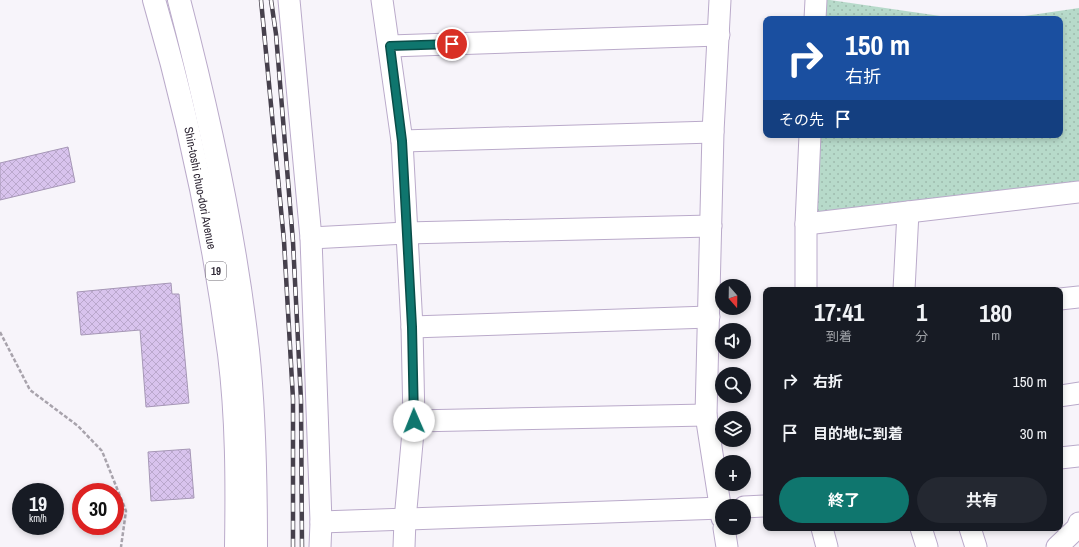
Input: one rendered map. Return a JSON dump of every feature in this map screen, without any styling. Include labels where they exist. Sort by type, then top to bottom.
[{"type":"main road","name":"Shin-toshi chuo-dori Avenue","points":[[154,0],[175,73],[195,156],[211,240],[229,355],[237,468],[236,547]]},
{"type":"main road","name":"Shin-toshi chuo-dori Avenue","points":[[179,0],[197,69],[232,235],[248,351],[256,469],[256,547]]},
{"type":"street","points":[[288,0],[311,238],[321,522],[320,547]]},
{"type":"street","points":[[382,0],[390,46],[402,141],[412,327],[414,421],[404,547]]},
{"type":"street","points":[[719,499],[706,415],[713,132],[720,0]]},
{"type":"street","points":[[815,16],[816,0]]},
{"type":"street","points":[[390,46],[719,35]]},
{"type":"street","points":[[402,141],[713,132]]},
{"type":"street","points":[[806,287],[806,224],[810,138]]},
{"type":"street","points":[[806,224],[1079,192]]},
{"type":"street","points":[[904,287],[908,212]]},
{"type":"street","points":[[311,238],[406,233],[711,226]]},
{"type":"street","points":[[1063,299],[1079,297]]},
{"type":"street","points":[[412,327],[709,317]]},
{"type":"street","points":[[1063,396],[1079,393]]},
{"type":"street","points":[[414,421],[706,415]]},
{"type":"street","points":[[1063,458],[1079,456]]},
{"type":"street","points":[[751,507],[763,506]]},
{"type":"street","points":[[321,522],[715,515]]},
{"type":"street","points":[[1057,547],[1077,528],[1079,523]]},
{"type":"street","points":[[823,531],[827,547]]},
{"type":"street","points":[[922,531],[927,547]]},
{"type":"street","points":[[971,531],[976,547]]},
{"type":"street","points":[[724,535],[726,547]]},
{"type":"path","points":[[0,332],[30,390],[78,426],[102,452],[126,511],[121,547]]},
{"type":"green space","points":[[812,0],[830,0],[940,16],[811,16]]},
{"type":"green space","points":[[1079,8],[1079,192],[806,224],[808,138],[1063,138],[1063,16],[1025,16]]},
{"type":"building","points":[[68,147],[75,182],[0,200],[0,163]]},
{"type":"building","points":[[171,283],[172,294],[179,294],[189,403],[146,407],[140,330],[81,335],[77,292]]},
{"type":"building","points":[[190,449],[194,498],[151,501],[148,452]]},
{"type":"railway","points":[[261,0],[284,241],[293,399],[293,547]]},
{"type":"railway","points":[[271,0],[276,34],[293,242],[301,400],[302,547]]},
{"type":"route","points":[[414,421],[412,327],[402,141],[390,46],[452,44]]}]
